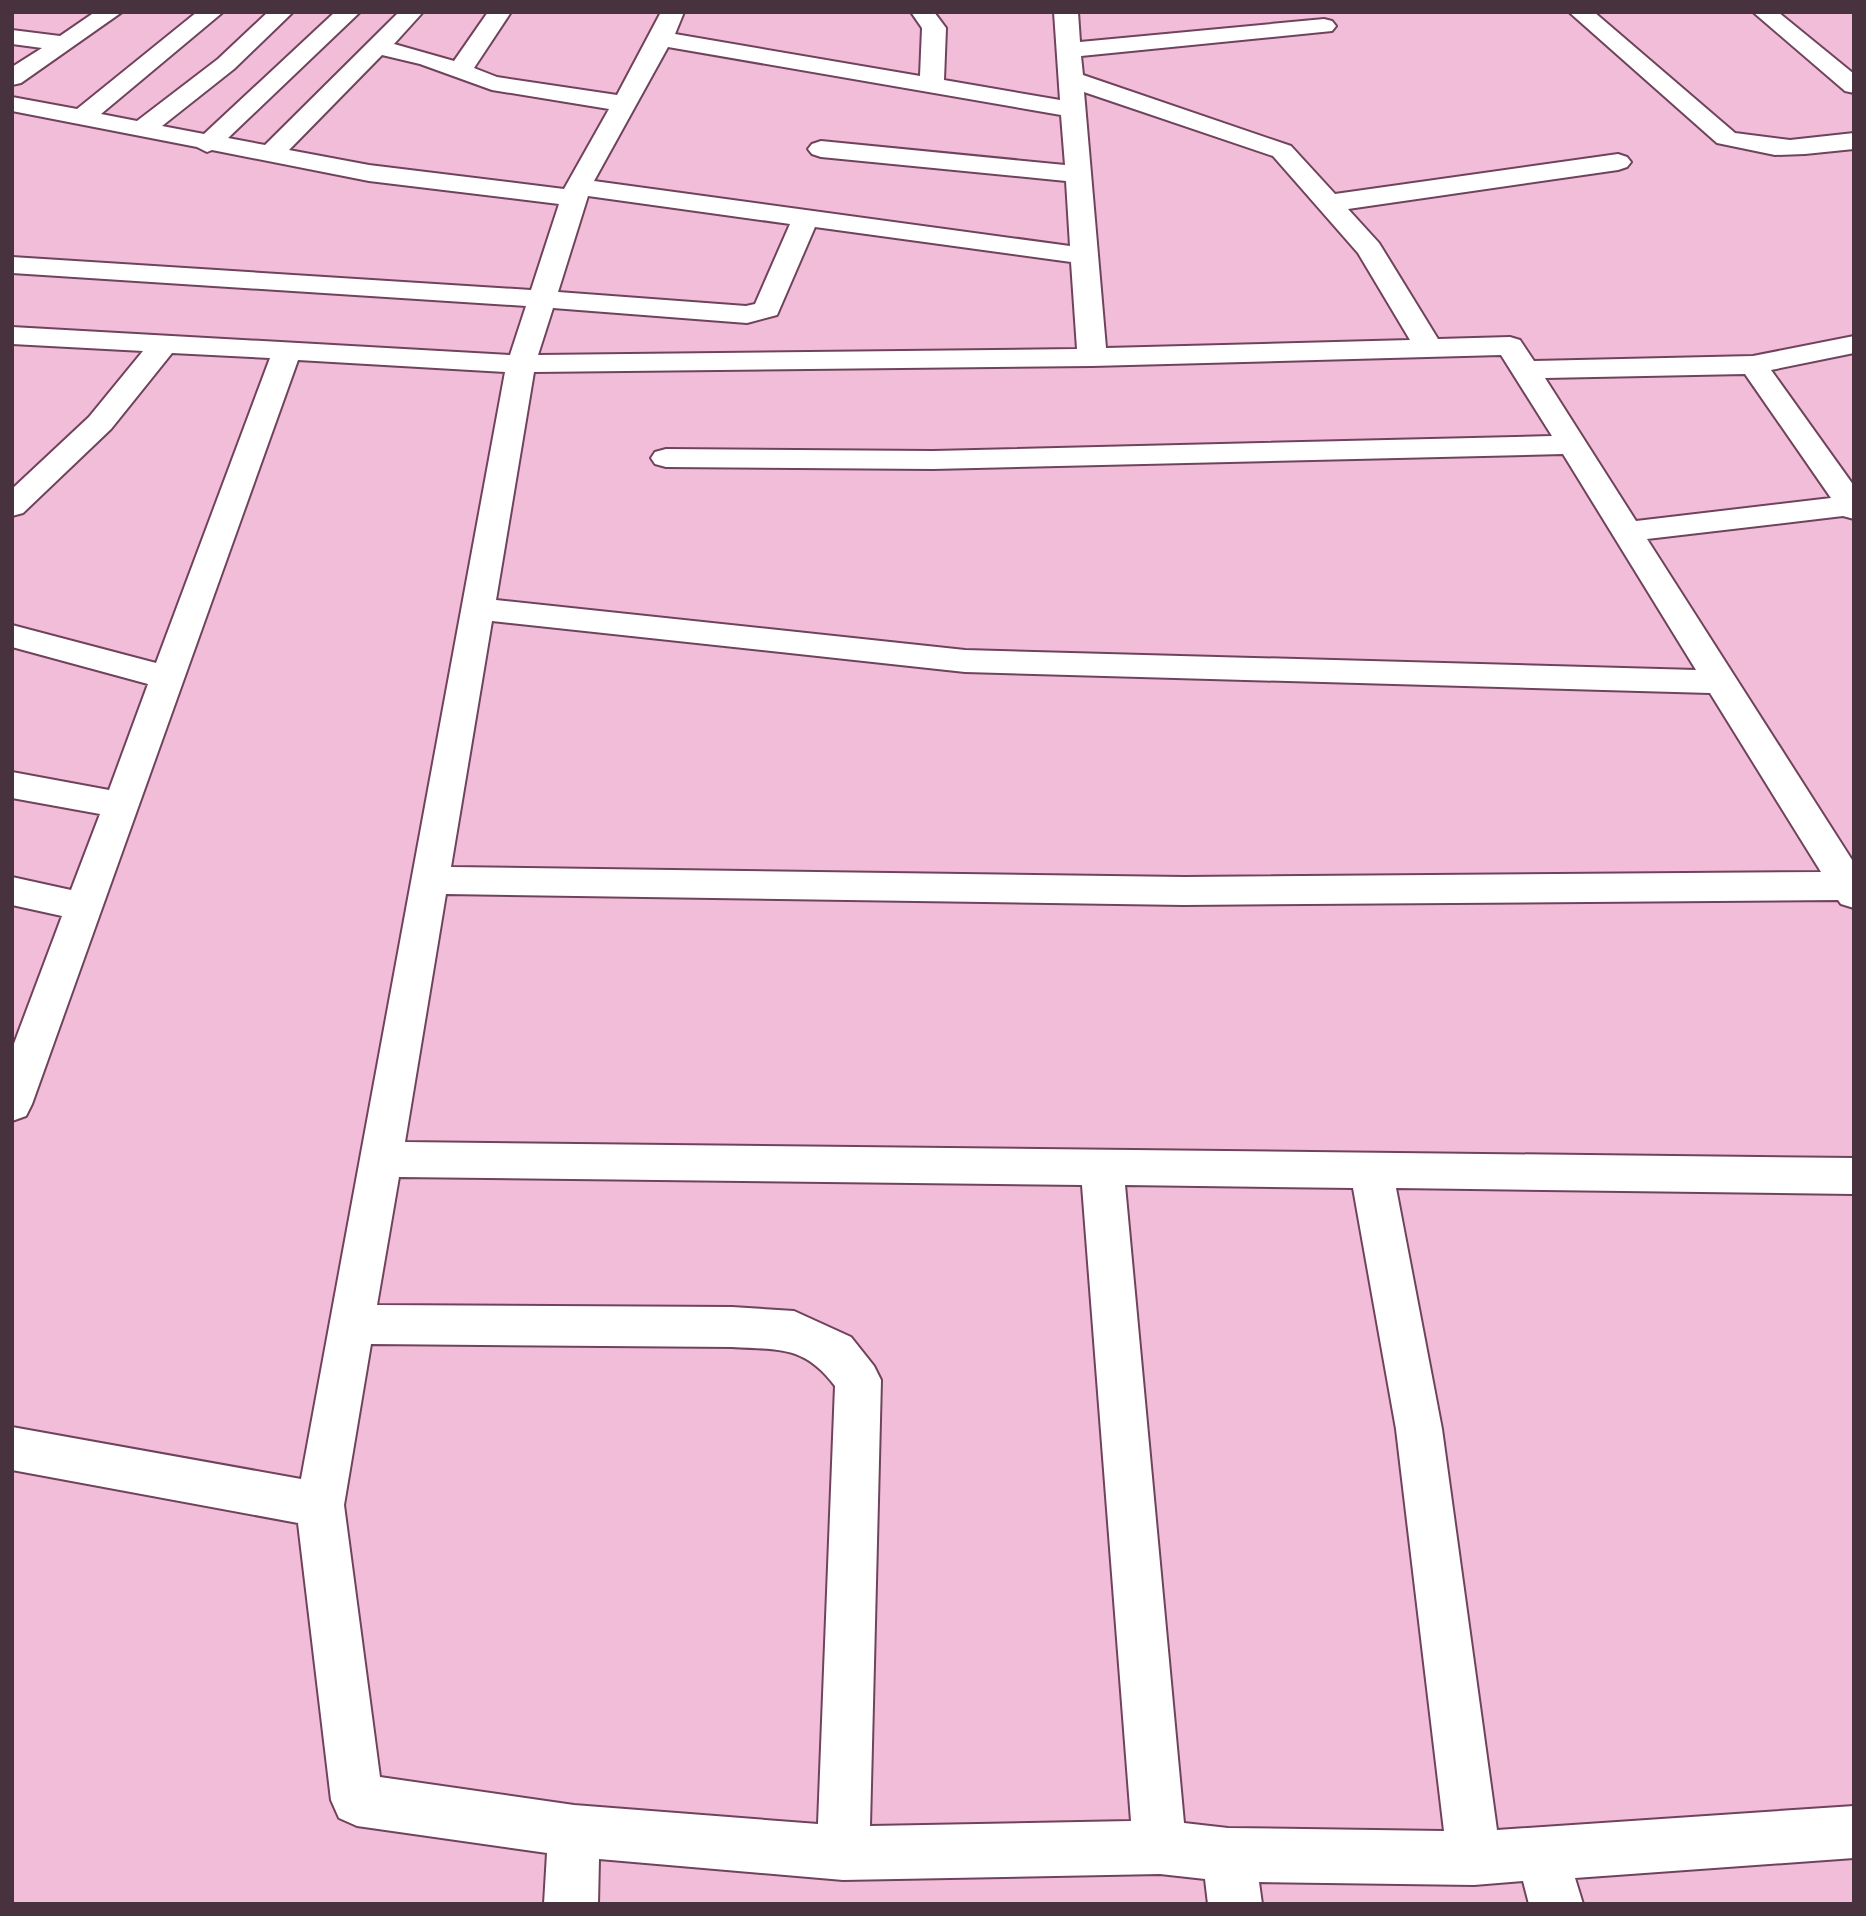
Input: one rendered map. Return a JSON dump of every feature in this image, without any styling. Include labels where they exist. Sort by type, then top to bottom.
[{"type":"street","points":[[12,78],[111,12]]},
{"type":"street","points":[[81,118],[212,12]]},
{"type":"street","points":[[141,130],[226,64],[282,12]]},
{"type":"street","points":[[207,144],[349,12]]},
{"type":"street","points":[[271,154],[412,12]]},
{"type":"street","points":[[460,70],[500,12]]},
{"type":"street","points":[[673,12],[661,39],[576,193],[521,364],[320,1505],[357,1800],[574,1830],[843,1853],[1160,1847],[1232,1879],[1474,1858],[1854,1832]]},
{"type":"street","points":[[922,12],[934,28],[932,84]]},
{"type":"street","points":[[1066,12],[1092,357]]},
{"type":"street","points":[[1580,12],[1726,138],[1753,146],[1784,149],[1854,141]]},
{"type":"street","points":[[1764,12],[1854,86]]},
{"type":"street","points":[[1069,50],[1324,26]]},
{"type":"street","points":[[12,37],[62,43]]},
{"type":"street","points":[[661,39],[1073,110]]},
{"type":"street","points":[[377,47],[428,59],[492,83],[625,104]]},
{"type":"street","points":[[1071,79],[1282,151],[1369,249],[1429,348]]},
{"type":"street","points":[[12,104],[207,144],[369,173],[806,218],[1084,256]]},
{"type":"street","points":[[821,149],[1078,174]]},
{"type":"street","points":[[1328,203],[1618,162]]},
{"type":"street","points":[[12,265],[747,315],[761,313],[767,309],[806,218]]},
{"type":"street","points":[[12,335],[521,364],[1092,357],[1510,346],[1851,890]]},
{"type":"street","points":[[1524,370],[1753,365],[1854,344]]},
{"type":"street","points":[[12,506],[100,423],[163,345]]},
{"type":"street","points":[[15,1089],[287,351]]},
{"type":"street","points":[[1626,532],[1853,506],[1753,365]]},
{"type":"street","points":[[666,458],[933,460],[1571,445]]},
{"type":"street","points":[[478,609],[965,661],[1720,682]]},
{"type":"street","points":[[12,636],[167,678]]},
{"type":"street","points":[[12,785],[121,805]]},
{"type":"street","points":[[430,880],[1184,891],[1851,890]]},
{"type":"street","points":[[12,891],[84,907]]},
{"type":"street","points":[[381,1159],[1854,1176]]},
{"type":"street","points":[[1102,1167],[1160,1847]]},
{"type":"street","points":[[1371,1170],[1419,1429],[1474,1858]]},
{"type":"street","points":[[352,1324],[794,1331],[835,1351],[858,1380],[843,1853]]},
{"type":"street","points":[[12,1448],[320,1505]]},
{"type":"street","points":[[571,1904],[574,1830]]},
{"type":"street","points":[[1542,1854],[1556,1904]]}]
